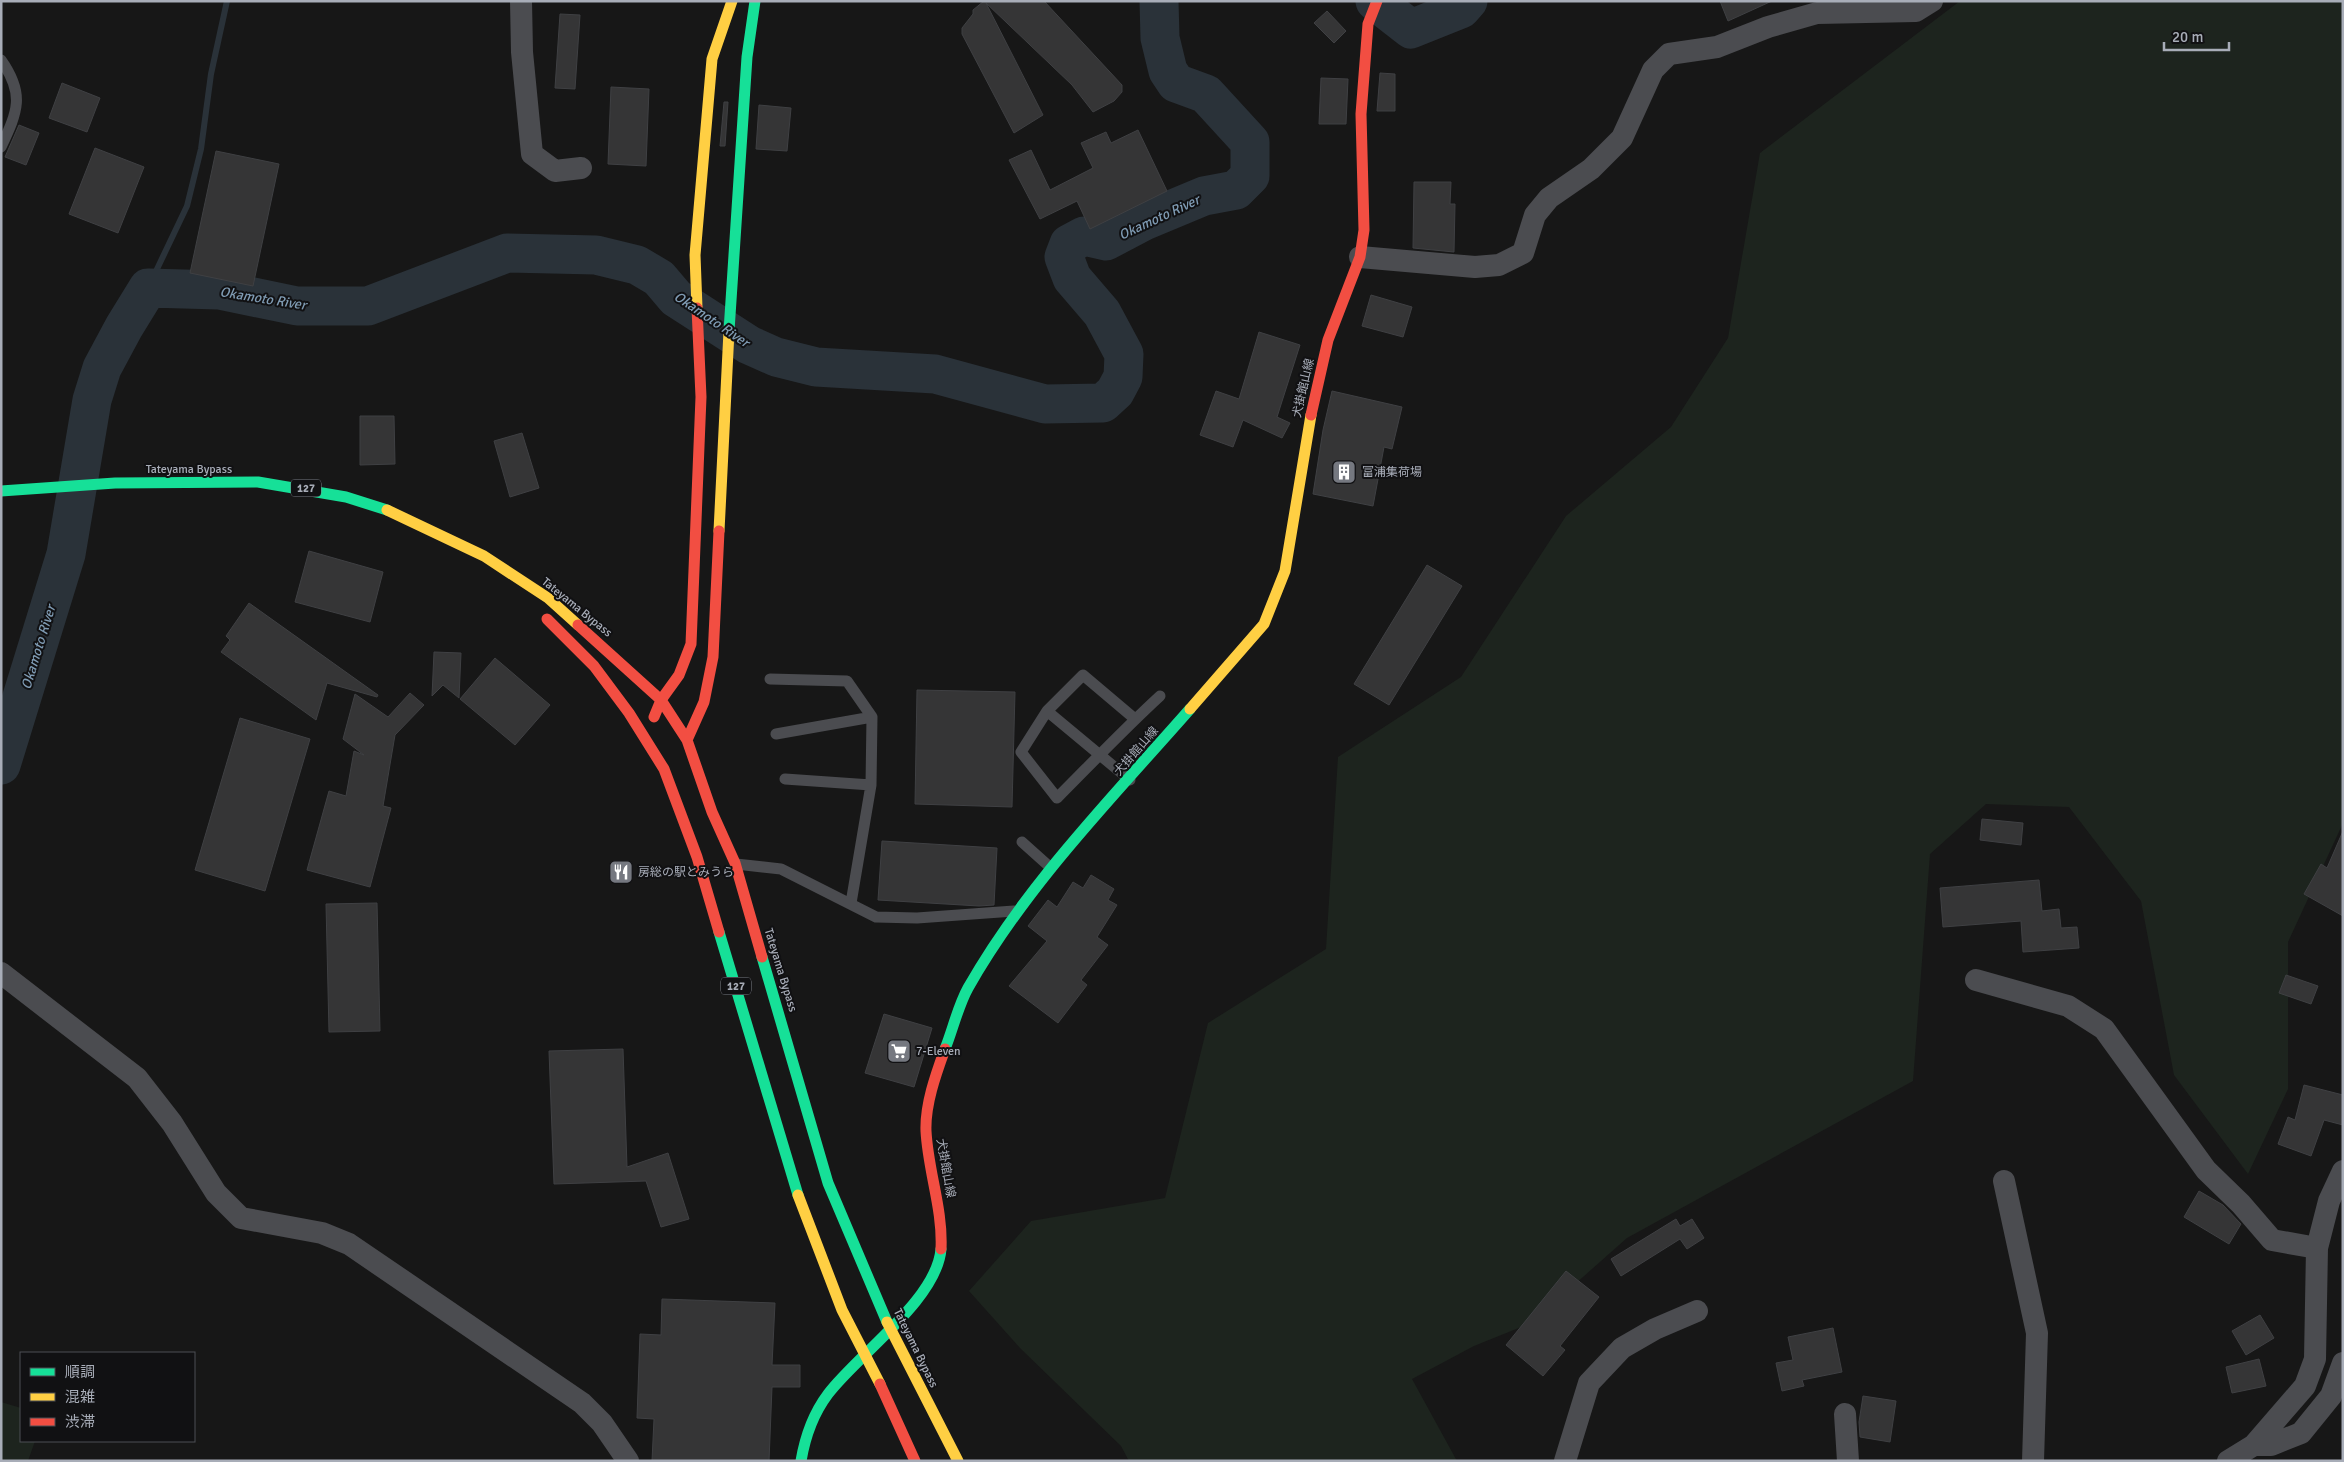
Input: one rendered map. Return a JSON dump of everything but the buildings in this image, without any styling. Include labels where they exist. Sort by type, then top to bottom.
[{"type":"main road","points":[[732,1],[712,59],[696,255],[700,397],[691,644],[679,675],[661,700],[646,739],[686,740],[704,702],[713,656],[732,258],[747,57],[755,1]]},
{"type":"main road","name":"犬掛館山線","points":[[801,1461],[805,1439],[817,1411],[828,1394],[865,1353],[891,1330],[925,1288],[940,1258],[942,1228],[938,1201],[930,1171],[926,1129],[933,1083],[967,990],[1018,911],[1051,868],[1130,780],[1264,624],[1285,571],[1308,427],[1328,340],[1360,257],[1364,230],[1361,114],[1368,24],[1377,1]]},
{"type":"main road","name":"Tateyama Bypass","points":[[1,491],[115,483],[258,482],[346,497],[387,510],[484,556],[548,598],[661,700],[686,740],[712,812],[735,864],[828,1183],[891,1330],[958,1461]]},
{"type":"main road","name":"Tateyama Bypass","points":[[484,556],[525,597]]},
{"type":"main road","name":"127","points":[[538,610],[594,666],[646,739],[664,769],[697,857],[796,1191],[842,1310],[865,1353],[915,1461]]},
{"type":"street","points":[[522,1],[522,52],[532,154],[555,171],[581,168]]},
{"type":"street","points":[[1360,257],[1475,267],[1500,265],[1523,253],[1535,215],[1549,198],[1591,169],[1622,138],[1653,70],[1669,54],[1717,46],[1768,27],[1817,12],[1916,12],[1932,1]]},
{"type":"street","points":[[1,973],[137,1078],[172,1123],[216,1193],[241,1218],[322,1233],[348,1244],[582,1402],[602,1423],[628,1461]]},
{"type":"street","points":[[1976,980],[2068,1006],[2104,1029],[2206,1170],[2241,1204],[2272,1240],[2317,1248]]},
{"type":"street","points":[[2228,1461],[2254,1445],[2305,1386],[2315,1359],[2317,1248],[2329,1201],[2343,1171]]},
{"type":"street","points":[[2004,1181],[2037,1334],[2033,1461]]},
{"type":"street","points":[[1565,1461],[1589,1383],[1622,1348],[1654,1329],[1697,1311]]},
{"type":"street","points":[[2254,1445],[2271,1444],[2301,1433],[2332,1396],[2343,1363]]},
{"type":"street","points":[[1845,1414],[1848,1461]]},
{"type":"lane","points":[[1,60],[14,78],[18,102],[1,147]]},
{"type":"lane","points":[[1135,719],[1083,675],[1047,711],[1021,752],[1057,798],[1160,696]]},
{"type":"lane","points":[[770,679],[847,681],[872,717],[871,785],[851,903]]},
{"type":"lane","points":[[1047,711],[1130,780]]},
{"type":"lane","points":[[776,734],[872,717]]},
{"type":"lane","points":[[785,779],[871,785]]},
{"type":"lane","points":[[1022,842],[1051,868]]},
{"type":"lane","points":[[735,864],[781,869],[876,917],[917,918],[1018,911]]},
{"type":"shaded area","points":[[1960,1],[2343,1],[2343,823],[2288,942],[2288,1089],[2248,1174],[2174,1075],[2141,901],[2069,807],[1986,804],[1930,854],[1913,1081],[1627,1238],[1531,1323],[1474,1346],[1412,1379],[1457,1461],[1129,1461],[1121,1446],[1020,1348],[969,1291],[1031,1221],[1165,1198],[1208,1023],[1326,949],[1338,757],[1461,677],[1566,516],[1671,427],[1728,338],[1760,153]]},
{"type":"shaded area","points":[[1,1402],[20,1408],[20,1442],[35,1442],[28,1461],[1,1461]]},
{"type":"waterway","points":[[148,288],[187,206],[201,149],[211,74],[227,1]]},
{"type":"waterway","name":"Okamoto River","points":[[1,765],[66,554],[92,400],[102,368],[148,288],[219,290],[297,306],[368,306],[507,253],[596,255],[637,265],[659,278],[676,298],[749,345],[776,357],[816,367],[935,374],[1045,404],[1103,403],[1115,392],[1123,377],[1124,354],[1102,313],[1072,278],[1064,257],[1069,244],[1084,236],[1106,241],[1144,221],[1204,196],[1236,190],[1250,176],[1250,142],[1206,94],[1176,83],[1168,71],[1160,38],[1159,1]]},
{"type":"waterway","name":"Okamoto River","points":[[1375,1],[1411,29],[1461,9],[1468,1]]},
{"type":"traffic: fast","points":[[729,331],[747,57],[755,1]]},
{"type":"traffic: fast","points":[[1,491],[115,483],[258,482],[346,497],[387,510]]},
{"type":"traffic: fast","points":[[945,1049],[961,1002],[968,988],[991,950],[1017,913],[1072,843],[1190,709]]},
{"type":"traffic: fast","points":[[719,932],[798,1195]]},
{"type":"traffic: fast","points":[[762,957],[828,1183],[887,1322]]},
{"type":"traffic: fast","points":[[801,1461],[810,1426],[828,1394],[894,1326],[926,1288],[936,1268],[941,1249]]},
{"type":"traffic: slow","points":[[697,308],[695,255],[712,59],[732,1]]},
{"type":"traffic: slow","points":[[719,531],[729,331]]},
{"type":"traffic: slow","points":[[1190,709],[1264,624],[1285,571],[1311,415]]},
{"type":"traffic: slow","points":[[387,510],[484,556],[548,598],[578,625]]},
{"type":"traffic: slow","points":[[798,1195],[842,1310],[880,1384]]},
{"type":"traffic: slow","points":[[887,1322],[958,1461]]},
{"type":"traffic: jam","points":[[1311,415],[1328,340],[1360,257],[1364,230],[1361,114],[1368,24],[1377,1]]},
{"type":"traffic: jam","points":[[654,717],[661,700],[679,675],[691,644],[701,397],[697,308]]},
{"type":"traffic: jam","points":[[687,740],[704,702],[713,657],[719,531]]},
{"type":"traffic: jam","points":[[547,619],[594,666],[629,713],[664,769],[697,857],[719,932]]},
{"type":"traffic: jam","points":[[578,625],[661,700],[687,740],[712,812],[735,863],[762,957]]},
{"type":"traffic: jam","points":[[941,1249],[940,1219],[927,1146],[926,1121],[932,1089],[945,1049]]},
{"type":"traffic: jam","points":[[880,1384],[915,1461]]},
{"type":"place","name":"富浦集荷場","points":[[1344,472]]},
{"type":"place","name":"房総の駅とみうら","points":[[621,872]]},
{"type":"place","name":"7-Eleven","points":[[899,1051]]}]
